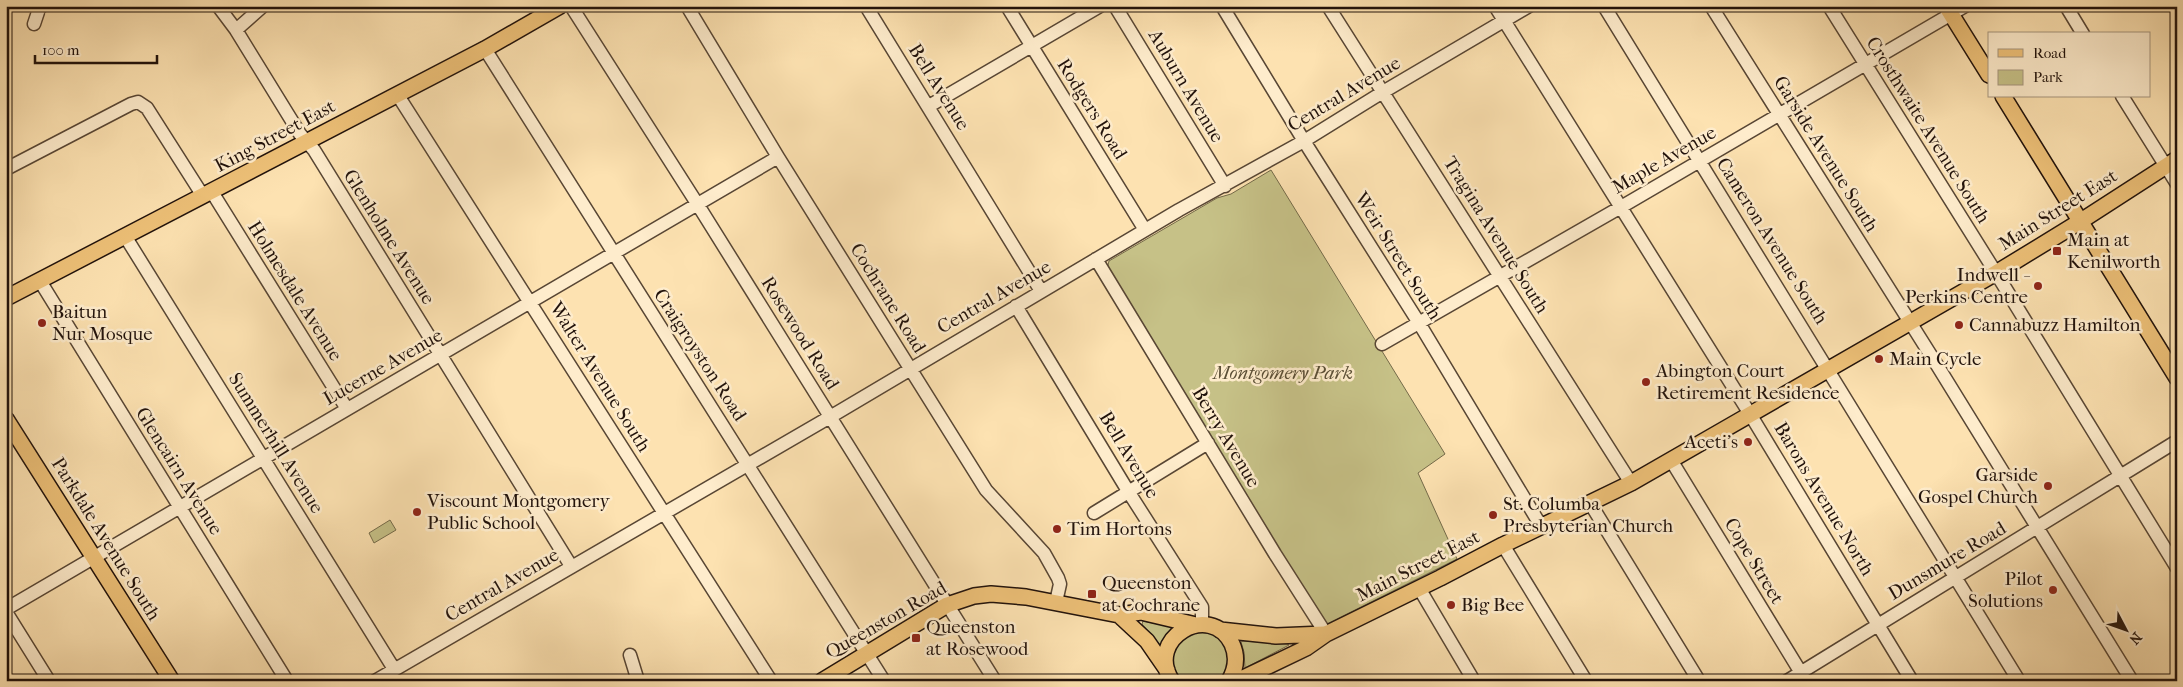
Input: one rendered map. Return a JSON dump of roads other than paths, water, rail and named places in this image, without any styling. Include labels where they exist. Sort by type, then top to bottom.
[{"type":"main road","name":"King Street East","points":[[6,298],[484,49],[560,6]]},
{"type":"main road","points":[[1949,10],[1988,72]]},
{"type":"main road","points":[[2004,98],[2177,378]]},
{"type":"main road","name":"Main Street East","points":[[1237,681],[1306,648],[1326,634],[1503,545],[1631,483],[1996,273],[2172,162]]},
{"type":"main road","name":"Parkdale Avenue South","points":[[6,419],[172,681]]},
{"type":"main road","name":"Queenston Road","points":[[822,681],[947,605],[974,596],[989,594],[1026,597],[1119,615],[1141,612],[1199,625]]},
{"type":"main road","name":"Queenston Road","points":[[1119,615],[1143,636],[1170,675]]},
{"type":"main road","points":[[1170,675],[1166,652],[1174,637],[1182,630],[1199,625]]},
{"type":"main road","name":"Main Street East","points":[[1199,625],[1220,630],[1276,636],[1326,634]]},
{"type":"main road","points":[[1220,630],[1229,639],[1236,658],[1235,668],[1228,681]]},
{"type":"street","points":[[34,24],[39,9],[42,6]]},
{"type":"street","name":"Glenholme Avenue","points":[[218,6],[236,30],[307,142],[314,150],[571,566]]},
{"type":"street","points":[[236,30],[263,6]]},
{"type":"street","name":"Rosewood Road","points":[[571,6],[698,205],[995,681]]},
{"type":"street","name":"Cochrane Road","points":[[687,6],[778,157],[986,490],[1044,553],[1060,584],[1056,602]]},
{"type":"street","name":"Bell Avenue","points":[[866,6],[1041,290]]},
{"type":"street","name":"Rodgers Road","points":[[1007,6],[1145,230]]},
{"type":"street","points":[[929,106],[1100,6]]},
{"type":"street","name":"Auburn Avenue","points":[[1115,6],[1225,186]]},
{"type":"street","name":"Weir Street South","points":[[1222,6],[1304,141],[1419,323],[1541,526]]},
{"type":"street","name":"Tragina Avenue South","points":[[1328,6],[1631,483]]},
{"type":"street","name":"Barons Avenue North","points":[[1495,6],[1750,414],[1912,681]]},
{"type":"street","name":"Central Avenue","points":[[375,681],[830,417],[1041,290],[1304,141],[1529,6]]},
{"type":"street","name":"Cameron Avenue South","points":[[1604,6],[2019,681]]},
{"type":"street","name":"Garside Avenue South","points":[[1711,6],[2132,681]]},
{"type":"street","name":"Crosthwaite Avenue South","points":[[1829,6],[2177,568]]},
{"type":"street","name":"Maple Avenue","points":[[1382,344],[1865,64],[1949,10],[1964,6]]},
{"type":"street","points":[[2066,6],[2082,32]]},
{"type":"street","name":"Craigroyston Road","points":[[484,49],[884,681]]},
{"type":"street","name":"Walter Avenue South","points":[[397,94],[771,681]]},
{"type":"street","points":[[2124,98],[2172,162],[2177,184]]},
{"type":"street","name":"Holmesdale Avenue","points":[[6,169],[131,104],[138,102],[147,108],[207,194],[347,410]]},
{"type":"street","name":"Lucerne Avenue","points":[[6,611],[94,557],[778,157]]},
{"type":"street","name":"Summerhill Avenue","points":[[125,236],[394,669]]},
{"type":"street","name":"Berry Avenue","points":[[1096,259],[1326,634]]},
{"type":"street","name":"Glencairn Avenue","points":[[40,281],[287,681]]},
{"type":"street","name":"Bell Avenue","points":[[1016,306],[1202,607],[1199,625]]},
{"type":"street","name":"Dunsmure Road","points":[[1787,681],[1803,676],[1878,625],[2177,441]]},
{"type":"street","points":[[1094,513],[1128,490],[1208,444]]},
{"type":"street","name":"Cope Street","points":[[1671,460],[1803,676]]},
{"type":"street","points":[[1590,503],[1699,681]]},
{"type":"street","points":[[1503,545],[1586,681]]},
{"type":"street","points":[[1419,588],[1474,681]]},
{"type":"street","points":[[6,611],[49,681]]},
{"type":"street","points":[[630,655],[638,681]]},
{"type":"place","name":"Main at Kenilworth","points":[[2057,251]]},
{"type":"place","name":"Indwell - Perkins Centre","points":[[2038,286]]},
{"type":"place","name":"Baitun Nur Mosque","points":[[42,323]]},
{"type":"place","name":"Cannabuzz Hamilton","points":[[1959,325]]},
{"type":"place","name":"Main Cycle","points":[[1879,359]]},
{"type":"place","name":"Abington Court Retirement Residence","points":[[1646,382]]},
{"type":"place","name":"Aceti’s","points":[[1748,442]]},
{"type":"place","name":"Garside Gospel Church","points":[[2048,486]]},
{"type":"place","name":"Viscount Montgomery Public School","points":[[417,512]]},
{"type":"place","name":"St. Columba Presbyterian Church","points":[[1493,515]]},
{"type":"place","name":"Tim Hortons","points":[[1057,529]]},
{"type":"place","name":"Pilot Solutions","points":[[2053,590]]},
{"type":"place","name":"Queenston at Cochrane","points":[[1092,594]]},
{"type":"place","name":"Big Bee","points":[[1451,605]]},
{"type":"place","name":"Queenston at Rosewood","points":[[916,638]]},
{"type":"park label","name":"Montgomery Park","points":[[1283,373]]}]
